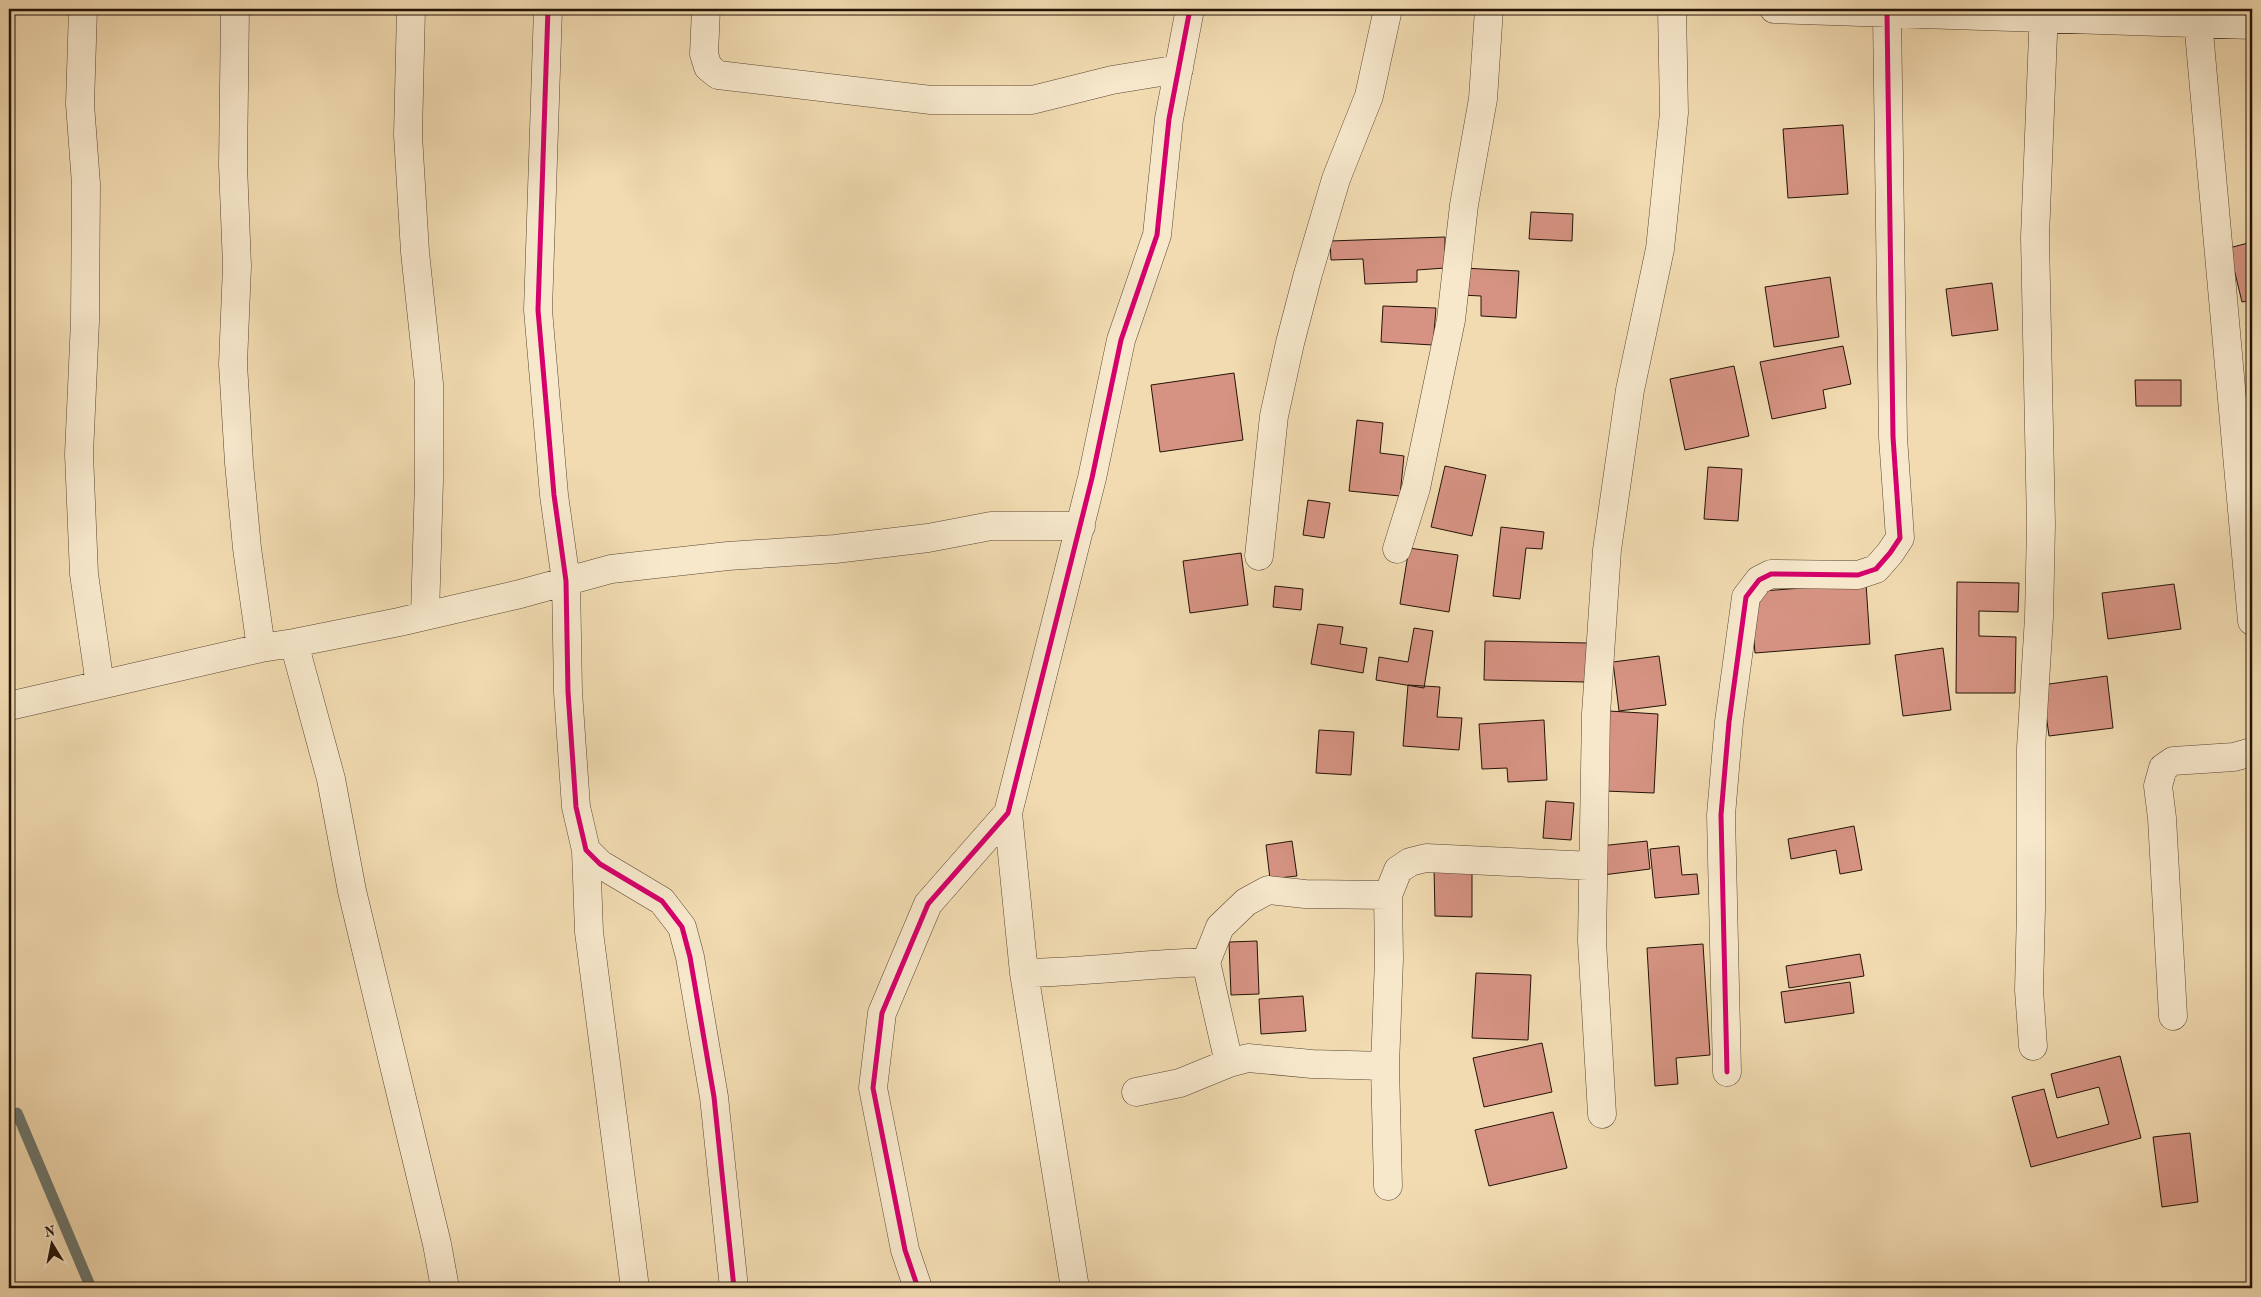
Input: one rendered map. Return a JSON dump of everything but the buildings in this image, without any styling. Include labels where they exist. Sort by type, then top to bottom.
[{"type":"street","points":[[83,9],[80,104],[86,184],[86,311],[80,454],[84,574],[100,685]]},
{"type":"street","points":[[235,9],[233,166],[237,266],[234,364],[240,472],[261,648]]},
{"type":"street","points":[[411,9],[408,135],[415,252],[429,384],[429,480],[425,616]]},
{"type":"street","points":[[548,9],[538,310],[554,495],[566,581],[568,692],[575,798],[586,850],[589,932],[635,1288]]},
{"type":"street","points":[[706,9],[704,54],[708,68],[718,75],[931,100],[1032,100],[1112,80],[1178,69]]},
{"type":"street","points":[[1075,1288],[1024,973],[1008,813],[1081,526],[1121,340],[1157,235],[1169,119],[1190,9]]},
{"type":"street","points":[[1259,556],[1274,416],[1290,343],[1336,180],[1369,96],[1388,9]]},
{"type":"street","points":[[1397,549],[1416,488],[1451,320],[1464,205],[1483,99],[1489,9]]},
{"type":"street","points":[[1602,1114],[1592,941],[1596,714],[1607,550],[1630,390],[1660,249],[1674,113],[1672,9]]},
{"type":"street","points":[[1774,9],[1887,14],[2044,13],[2252,24]]},
{"type":"street","points":[[2033,1046],[2029,990],[2031,909],[2030,748],[2039,617],[2041,525],[2035,237],[2044,13]]},
{"type":"street","points":[[1727,1072],[1721,815],[1729,722],[1746,597],[1759,580],[1770,574],[1858,575],[1876,569],[1900,538],[1893,427],[1887,14]]},
{"type":"street","points":[[2198,22],[2252,621]]},
{"type":"street","points":[[9,706],[261,648],[425,616],[611,569],[728,556],[835,549],[928,538],[991,526],[1081,526]]},
{"type":"street","points":[[294,643],[331,779],[352,891],[437,1244],[444,1288]]},
{"type":"street","points":[[2172,1016],[2162,818],[2158,786],[2163,768],[2173,761],[2234,757],[2252,752]]},
{"type":"street","points":[[918,1288],[905,1250],[873,1088],[882,1013],[928,904],[1008,813]]},
{"type":"street","points":[[586,850],[600,864],[662,901],[682,927],[690,957],[714,1097],[734,1288]]},
{"type":"street","points":[[1388,1186],[1385,1066],[1389,959],[1388,896],[1398,870],[1410,862],[1426,858],[1593,866]]},
{"type":"street","points":[[1229,1063],[1206,962],[1220,928],[1246,902],[1268,890],[1305,894],[1388,896]]},
{"type":"street","points":[[1024,973],[1080,972],[1166,963],[1206,962]]},
{"type":"street","points":[[1136,1092],[1180,1083],[1229,1063],[1248,1058],[1312,1064],[1385,1066]]},
{"type":"waterway","points":[[17,1113],[91,1288]]},
{"type":"cycle path","points":[[548,9],[538,310],[554,495],[566,581],[568,692],[576,807],[586,850],[600,864],[662,901],[682,927],[690,957],[714,1097],[734,1288]]},
{"type":"cycle path","points":[[918,1288],[905,1250],[873,1088],[882,1013],[928,904],[1008,813],[1092,478],[1121,340],[1157,235],[1169,119],[1190,9]]},
{"type":"cycle path","points":[[1727,1072],[1721,815],[1729,722],[1746,597],[1759,580],[1771,574],[1858,575],[1876,569],[1900,538],[1893,437],[1887,14]]}]
